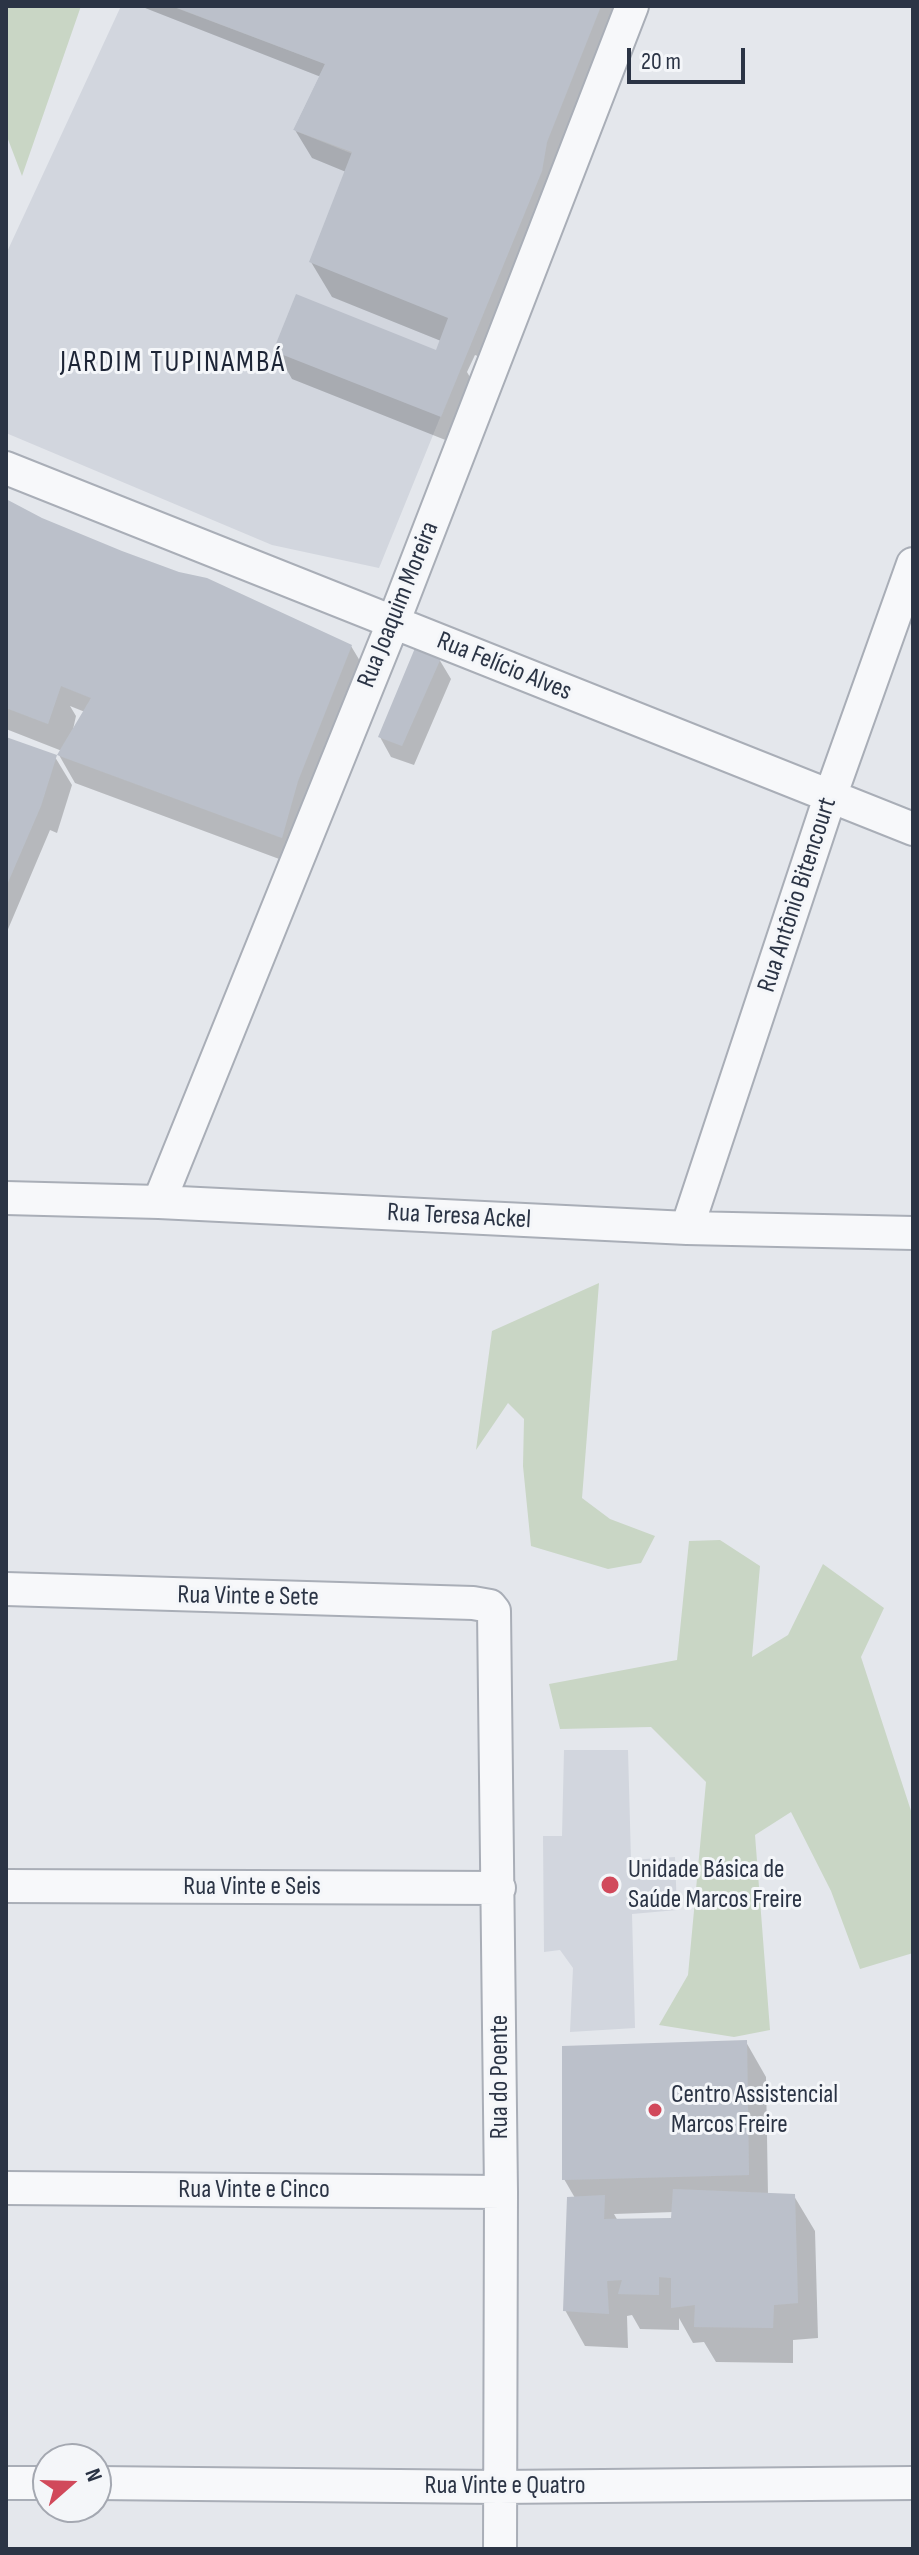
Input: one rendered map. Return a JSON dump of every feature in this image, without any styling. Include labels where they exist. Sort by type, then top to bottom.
[{"type":"street","name":"Rua Joaquim Moreira","points":[[159,1202],[393,623],[632,6]]},
{"type":"street","name":"Rua Felício Alves","points":[[6,468],[913,829]]},
{"type":"street","name":"Rua Antônio Bitencourt","points":[[687,1228],[830,797],[913,564]]},
{"type":"street","name":"Rua Teresa Ackel","points":[[6,1198],[159,1202],[687,1228],[913,1233]]},
{"type":"street","name":"Rua Vinte e Sete","points":[[6,1589],[473,1603],[490,1606]]},
{"type":"street","name":"Rua do Poente","points":[[490,1606],[497,1618],[500,2549]]},
{"type":"street","name":"Rua Vinte e Seis","points":[[6,1886],[499,1888]]},
{"type":"street","name":"Rua Vinte e Cinco","points":[[6,2188],[501,2192]]},
{"type":"street","points":[[6,2483],[32,2483]]},
{"type":"street","name":"Rua Vinte e Quatro","points":[[112,2483],[499,2487],[913,2483]]},
{"type":"shaded area","points":[[121,6],[171,6],[325,64],[293,130],[520,221],[379,568],[272,545],[6,433],[6,254]]},
{"type":"shaded area","name":"Unidade Básica de Saúde Marcos Freire","points":[[564,1750],[628,1750],[631,1860],[675,1857],[677,1910],[632,1914],[635,2028],[570,2032],[573,1968],[560,1950],[544,1952],[543,1836],[562,1836]]},
{"type":"green space","points":[[6,6],[81,6],[22,176],[6,134]]},
{"type":"green space","points":[[599,1283],[582,1498],[610,1519],[655,1536],[641,1563],[608,1569],[531,1546],[523,1466],[524,1419],[508,1403],[476,1450],[492,1331]]},
{"type":"green space","points":[[720,1540],[760,1566],[752,1657],[788,1635],[823,1564],[884,1608],[861,1657],[913,1817],[913,1953],[860,1969],[831,1891],[791,1812],[755,1835],[770,2030],[734,2037],[659,2025],[688,1975],[706,1782],[651,1727],[560,1729],[549,1684],[677,1660],[689,1541]]},
{"type":"building","points":[[172,6],[601,6],[547,142],[542,171],[441,417],[273,351],[296,294],[436,350],[448,318],[309,262],[352,152],[293,130],[325,64]]},
{"type":"building","points":[[6,499],[42,518],[122,551],[179,572],[207,578],[352,645],[298,781],[282,838],[57,755],[91,698],[61,686],[48,724],[6,708]]},
{"type":"building","points":[[415,648],[441,658],[402,746],[378,737]]},
{"type":"building","points":[[6,737],[57,755],[41,806],[6,887]]},
{"type":"building","name":"Centro Assistencial Marcos Freire","points":[[747,2040],[749,2175],[562,2180],[562,2046]]},
{"type":"building","points":[[673,2189],[795,2194],[798,2303],[774,2305],[773,2328],[694,2327],[695,2305],[671,2308],[671,2278],[659,2277],[659,2295],[618,2294],[622,2280],[607,2281],[609,2314],[563,2311],[567,2197],[605,2195],[604,2219],[671,2218]]},
{"type":"place","name":"Unidade Básica de Saúde Marcos Freire","points":[[610,1885]]},
{"type":"place","name":"Centro Assistencial Marcos Freire","points":[[655,2110]]},
{"type":"district","name":"JARDIM TUPINAMBÁ","points":[[173,363]]}]
